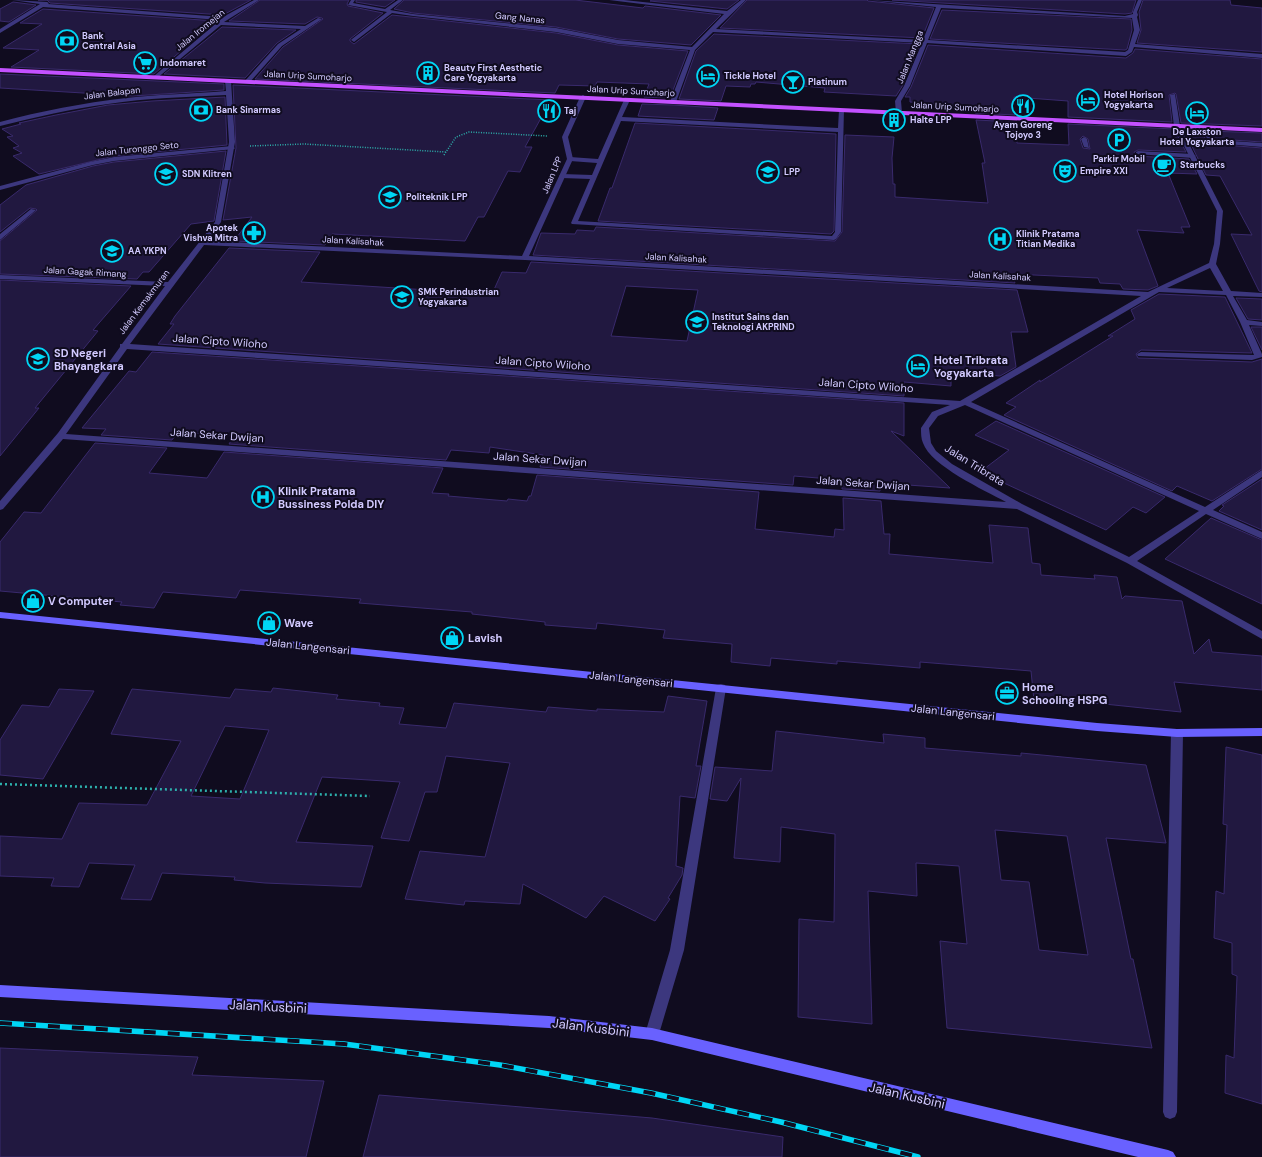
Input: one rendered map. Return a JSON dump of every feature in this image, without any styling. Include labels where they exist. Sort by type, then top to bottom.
[{"type":"main road","name":"Jalan Urip Sumoharjo","points":[[0,70],[1262,130]]},
{"type":"main road","name":"Jalan Langensari","points":[[0,615],[721,688],[1097,728],[1177,733],[1262,732]]},
{"type":"main road","name":"Jalan Kusbini","points":[[0,991],[550,1022],[652,1034],[1168,1157]]},
{"type":"street","points":[[14,0],[49,1]]},
{"type":"street","name":"Jalan Iromejan","points":[[156,77],[222,21],[257,0]]},
{"type":"street","name":"Gang Nanas","points":[[353,0],[350,4],[389,11],[556,30],[618,42],[693,49]]},
{"type":"street","points":[[354,40],[401,0]]},
{"type":"street","points":[[611,0],[728,12]]},
{"type":"street","points":[[673,102],[693,49],[728,12],[744,0]]},
{"type":"street","points":[[870,0],[939,6],[1134,16]]},
{"type":"street","points":[[712,30],[816,34],[1126,54],[1130,51],[1133,45],[1137,30],[1134,16],[1136,15],[1135,12],[1140,0]]},
{"type":"street","points":[[0,31],[49,1]]},
{"type":"street","points":[[41,5],[306,28]]},
{"type":"street","name":"Jalan Mangga","points":[[899,113],[898,101],[907,86],[939,6]]},
{"type":"street","points":[[247,82],[280,46],[320,19]]},
{"type":"street","points":[[1133,45],[1262,56]]},
{"type":"street","name":"Jalan Kemakmuran","points":[[0,507],[60,436],[123,346],[215,228],[218,222],[226,171],[232,148],[228,81]]},
{"type":"street","name":"Jalan Balapan","points":[[0,124],[53,111],[93,104],[145,98],[228,93]]},
{"type":"street","points":[[1141,354],[1259,356],[1244,322],[1212,264],[1217,244],[1220,212],[1177,126],[1173,95]]},
{"type":"street","points":[[565,137],[583,97]]},
{"type":"street","points":[[627,100],[574,223],[834,238],[838,232],[842,110]]},
{"type":"street","points":[[619,119],[841,130]]},
{"type":"street","points":[[1203,128],[1211,140],[1216,142],[1262,145]]},
{"type":"street","name":"Jalan LPP","points":[[525,258],[570,158],[565,137]]},
{"type":"street","points":[[1084,139],[1087,147]]},
{"type":"street","name":"Jalan Turonggo Seto","points":[[0,188],[92,163],[114,159],[232,148]]},
{"type":"street","points":[[1138,153],[1193,156]]},
{"type":"street","points":[[570,158],[601,161]]},
{"type":"street","points":[[562,176],[594,177]]},
{"type":"street","points":[[0,238],[33,210]]},
{"type":"street","name":"Jalan Kalisahak","points":[[202,243],[525,258],[1149,294]]},
{"type":"street","name":"Jalan Tribrata","points":[[1212,264],[1158,289],[963,402],[935,414],[925,428],[928,443],[933,453],[949,466],[1019,506],[1130,561],[1262,636]]},
{"type":"street","name":"Jalan Gagak Rimang","points":[[0,277],[170,284]]},
{"type":"street","points":[[1158,289],[1262,295]]},
{"type":"street","points":[[1244,322],[1262,324]]},
{"type":"street","name":"Jalan Cipto Wiloho","points":[[123,346],[963,402]]},
{"type":"street","points":[[963,402],[1262,536]]},
{"type":"street","name":"Jalan Sekar Dwijan","points":[[60,436],[1019,506]]},
{"type":"street","points":[[1130,561],[1262,472]]},
{"type":"street","points":[[652,1034],[677,950],[721,688]]},
{"type":"street","points":[[1170,1112],[1177,733]]},
{"type":"path","points":[[444,155],[456,137],[469,132],[565,137]]},
{"type":"path","points":[[232,148],[304,144],[446,152]]},
{"type":"path","points":[[0,784],[370,796]]},
{"type":"building","points":[[47,0],[251,0],[223,15],[50,3]]},
{"type":"building","points":[[260,0],[349,0],[347,4],[348,6],[383,13],[350,39],[350,41],[354,44],[392,15],[556,33],[618,45],[688,51],[670,98],[644,97],[649,84],[597,82],[595,86],[559,85],[555,93],[255,79],[283,47],[323,19],[317,17],[305,24],[229,21]]},
{"type":"building","points":[[356,0],[395,0],[385,7],[356,2]]},
{"type":"building","points":[[404,0],[575,0],[721,15],[691,45],[618,39],[556,27],[413,13],[394,9]]},
{"type":"building","points":[[739,0],[727,9],[650,1]]},
{"type":"building","points":[[747,0],[867,0],[934,8],[922,38],[720,28]]},
{"type":"building","points":[[892,0],[1136,0],[1132,13],[1125,14]]},
{"type":"building","points":[[1143,0],[1230,0],[1231,5],[1262,8],[1262,52],[1137,43],[1141,30],[1139,12]]},
{"type":"building","points":[[13,2],[36,5],[9,22],[0,21],[0,9]]},
{"type":"building","points":[[43,9],[216,21],[154,74],[11,67],[39,50],[3,48],[42,24],[20,23]]},
{"type":"building","points":[[942,10],[1131,19],[1132,30],[1127,49],[1125,50],[930,39]]},
{"type":"building","points":[[222,27],[296,30],[277,43],[245,78],[164,74]]},
{"type":"building","points":[[714,34],[920,44],[903,85],[896,96],[824,92],[825,88],[756,82],[755,84],[751,84],[750,87],[726,86],[721,101],[679,99],[696,51]]},
{"type":"building","points":[[928,45],[1126,58],[1133,53],[1135,49],[1262,59],[1262,126],[1181,123],[1175,93],[1169,95],[1172,122],[1068,117],[1068,101],[1014,97],[1015,115],[975,113],[974,107],[910,102],[910,97],[905,97],[911,87]]},
{"type":"building","points":[[0,74],[224,84],[224,90],[133,96],[0,88]]},
{"type":"building","points":[[233,85],[551,100],[525,147],[532,147],[520,172],[508,171],[484,217],[478,217],[465,241],[332,234],[325,245],[234,241],[252,217],[223,220],[236,148]]},
{"type":"building","points":[[225,97],[227,145],[114,156],[39,174],[13,156],[22,153],[13,148],[19,146],[7,137],[13,136],[2,129],[21,124],[19,123],[108,105]]},
{"type":"building","points":[[642,104],[718,108],[714,120],[638,116]]},
{"type":"building","points":[[976,120],[1015,122],[1017,143],[1069,145],[1068,124],[1174,129],[1186,152],[1138,150],[1134,152],[1136,156],[1189,159],[1197,174],[1168,173],[1190,227],[1181,227],[1184,233],[1137,230],[1158,286],[1148,290],[1123,289],[1120,284],[1100,283],[1098,278],[1012,274],[1015,283],[533,255],[541,233],[575,234],[577,230],[594,231],[596,227],[835,241],[842,232],[845,135],[894,137],[892,158],[895,197],[988,203],[982,163],[985,163]],"holes":[[[1083,136],[1088,139],[1090,149],[1083,148],[1080,139]]]},
{"type":"building","points":[[635,123],[836,134],[834,231],[831,234],[598,221],[610,188],[612,188]]},
{"type":"building","points":[[1184,130],[1200,131],[1208,142],[1213,144],[1262,148],[1262,292],[1259,291],[1231,234],[1252,235],[1220,176],[1206,175]]},
{"type":"building","points":[[1209,131],[1262,133],[1262,142],[1217,139],[1214,138]]},
{"type":"building","points":[[226,151],[214,221],[191,224],[149,272],[143,272],[137,279],[0,274],[0,241],[37,210],[30,208],[0,232],[0,205],[26,185],[93,166],[114,162]]},
{"type":"building","points":[[229,248],[320,252],[301,282],[492,294],[502,272],[526,273],[531,262],[1017,290],[1028,332],[1011,332],[1016,367],[1000,376],[951,372],[951,386],[904,382],[904,396],[158,344],[174,324],[170,324]],"holes":[[[626,286],[698,290],[687,341],[611,336]]]},
{"type":"building","points":[[0,280],[131,286],[93,330],[98,331],[35,408],[39,408],[0,456]]},
{"type":"building","points":[[1159,294],[1225,297],[1252,353],[1141,350],[1136,354],[1138,358],[1252,362],[1262,359],[1262,469],[1212,501],[1177,486],[1172,491],[1004,415],[1016,407],[1006,403],[1040,380],[1040,382],[1113,336],[1108,336],[1135,319],[1131,310]]},
{"type":"building","points":[[1236,298],[1262,299],[1262,320],[1248,319]]},
{"type":"building","points":[[1251,327],[1262,327],[1262,350]]},
{"type":"building","points":[[152,352],[904,403],[904,436],[891,431],[950,488],[880,483],[880,491],[842,489],[842,480],[794,476],[793,485],[540,467],[543,455],[490,447],[489,453],[451,450],[446,460],[229,444],[234,436],[178,432],[172,440],[101,435],[106,429],[82,428],[129,371],[136,372]]},
{"type":"building","points":[[996,421],[1165,497],[1146,513],[1133,507],[1106,530],[980,472],[1009,450],[975,435]]},
{"type":"building","points":[[95,443],[167,448],[149,473],[207,478],[224,452],[443,468],[432,493],[449,494],[448,496],[507,501],[508,499],[527,501],[529,496],[531,496],[537,475],[759,492],[755,529],[834,537],[835,529],[844,530],[843,498],[881,501],[884,534],[890,534],[889,554],[993,563],[989,525],[1028,528],[1032,563],[1040,564],[1041,575],[1095,579],[1094,575],[1117,577],[1122,599],[1125,596],[1182,601],[1194,654],[1209,639],[1212,652],[1262,656],[1262,690],[1174,682],[1181,712],[1066,700],[1067,704],[1034,701],[1031,671],[920,662],[920,668],[837,661],[837,664],[771,658],[770,666],[731,662],[732,644],[663,638],[665,630],[597,623],[596,629],[545,625],[545,622],[472,614],[472,612],[359,603],[361,599],[240,590],[236,598],[163,592],[154,608],[120,605],[122,602],[0,591],[0,542],[24,512],[41,513]]},
{"type":"building","points":[[1262,479],[1262,530],[1219,511],[1224,506],[1222,505]]},
{"type":"building","points":[[1211,518],[1262,540],[1262,604],[1165,559]]},
{"type":"building","points":[[273,688],[338,695],[336,699],[380,703],[379,706],[404,708],[399,724],[446,728],[454,703],[546,712],[548,707],[597,711],[597,709],[664,712],[668,696],[707,701],[696,766],[701,766],[695,798],[680,796],[676,866],[683,868],[682,875],[668,898],[670,899],[655,921],[604,896],[586,918],[523,884],[520,904],[465,901],[464,905],[405,899],[420,851],[485,857],[510,763],[446,756],[437,792],[425,792],[409,841],[381,838],[400,782],[322,777],[296,842],[373,846],[361,887],[265,883],[234,880],[235,877],[162,873],[151,900],[121,899],[135,865],[89,863],[79,887],[51,886],[54,878],[0,876],[0,836],[62,839],[79,803],[147,805],[181,741],[111,734],[132,689],[230,698],[235,689],[271,692]],"holes":[[[225,726],[269,730],[240,799],[191,796]]]},
{"type":"building","points":[[59,689],[94,691],[43,779],[0,775],[0,740],[22,705],[49,707]]},
{"type":"building","points":[[776,731],[884,743],[883,734],[925,738],[925,748],[1021,756],[1021,753],[1146,765],[1166,843],[1106,838],[1131,959],[1133,959],[1152,1048],[947,1028],[940,941],[967,944],[959,866],[916,863],[917,896],[868,891],[872,1024],[798,1017],[799,919],[834,922],[835,834],[781,827],[780,862],[734,858],[741,778],[727,801],[710,799],[715,767],[772,771]],"holes":[[[995,830],[1067,836],[1088,955],[1039,950],[1029,882],[1001,880]]]},
{"type":"building","points":[[1226,747],[1262,755],[1262,1104],[1225,1093],[1226,1055],[1234,1058],[1237,976],[1232,974],[1232,943],[1214,938],[1216,891],[1224,894],[1227,825],[1223,824]]},
{"type":"building","points":[[0,1048],[198,1057],[192,1075],[324,1081],[306,1157],[0,1157]]},
{"type":"building","points":[[379,1095],[652,1118],[783,1137],[782,1157],[363,1157]]},
{"type":"railway","points":[[0,1023],[344,1044],[500,1065],[651,1093],[781,1122],[918,1157]]},
{"type":"place","name":"Bank Central Asia","points":[[67,41]]},
{"type":"place","name":"Indomaret","points":[[145,63]]},
{"type":"place","name":"Beauty First Aesthetic Care Yogyakarta","points":[[428,73]]},
{"type":"place","name":"Tickle Hotel","points":[[708,76]]},
{"type":"place","name":"Platinum","points":[[793,82]]},
{"type":"place","name":"Hotel Horison Yogyakarta","points":[[1088,100]]},
{"type":"place","name":"Ayam Goreng Tojoyo 3","points":[[1023,106]]},
{"type":"place","name":"Bank Sinarmas","points":[[201,110]]},
{"type":"place","name":"Taj","points":[[549,111]]},
{"type":"place","name":"De Laxston Hotel Yogyakarta","points":[[1197,113]]},
{"type":"place","name":"Halte LPP","points":[[894,120]]},
{"type":"place","name":"Parkir Mobil","points":[[1119,140]]},
{"type":"place","name":"Starbucks","points":[[1164,165]]},
{"type":"place","name":"Empire XXI","points":[[1065,171]]},
{"type":"place","name":"LPP","points":[[768,172]]},
{"type":"place","name":"SDN Klitren","points":[[166,174]]},
{"type":"place","name":"Politeknik LPP","points":[[390,197]]},
{"type":"place","name":"Apotek Vishva Mitra","points":[[254,233]]},
{"type":"place","name":"Klinik Pratama Titian Medika","points":[[1000,239]]},
{"type":"place","name":"AA YKPN","points":[[112,251]]},
{"type":"place","name":"SMK Perindustrian Yogyakarta","points":[[402,297]]},
{"type":"place","name":"Institut Sains dan Teknologi AKPRIND","points":[[697,322]]},
{"type":"place","name":"SD Negeri Bhayangkara","points":[[38,359]]},
{"type":"place","name":"Hotel Tribrata Yogyakarta","points":[[918,366]]},
{"type":"place","name":"Klinik Pratama Bussiness Polda DIY","points":[[263,497]]},
{"type":"place","name":"V Computer","points":[[33,601]]},
{"type":"place","name":"Wave","points":[[269,623]]},
{"type":"place","name":"Lavish","points":[[452,638]]},
{"type":"place","name":"Home Schooling HSPG","points":[[1007,693]]}]
